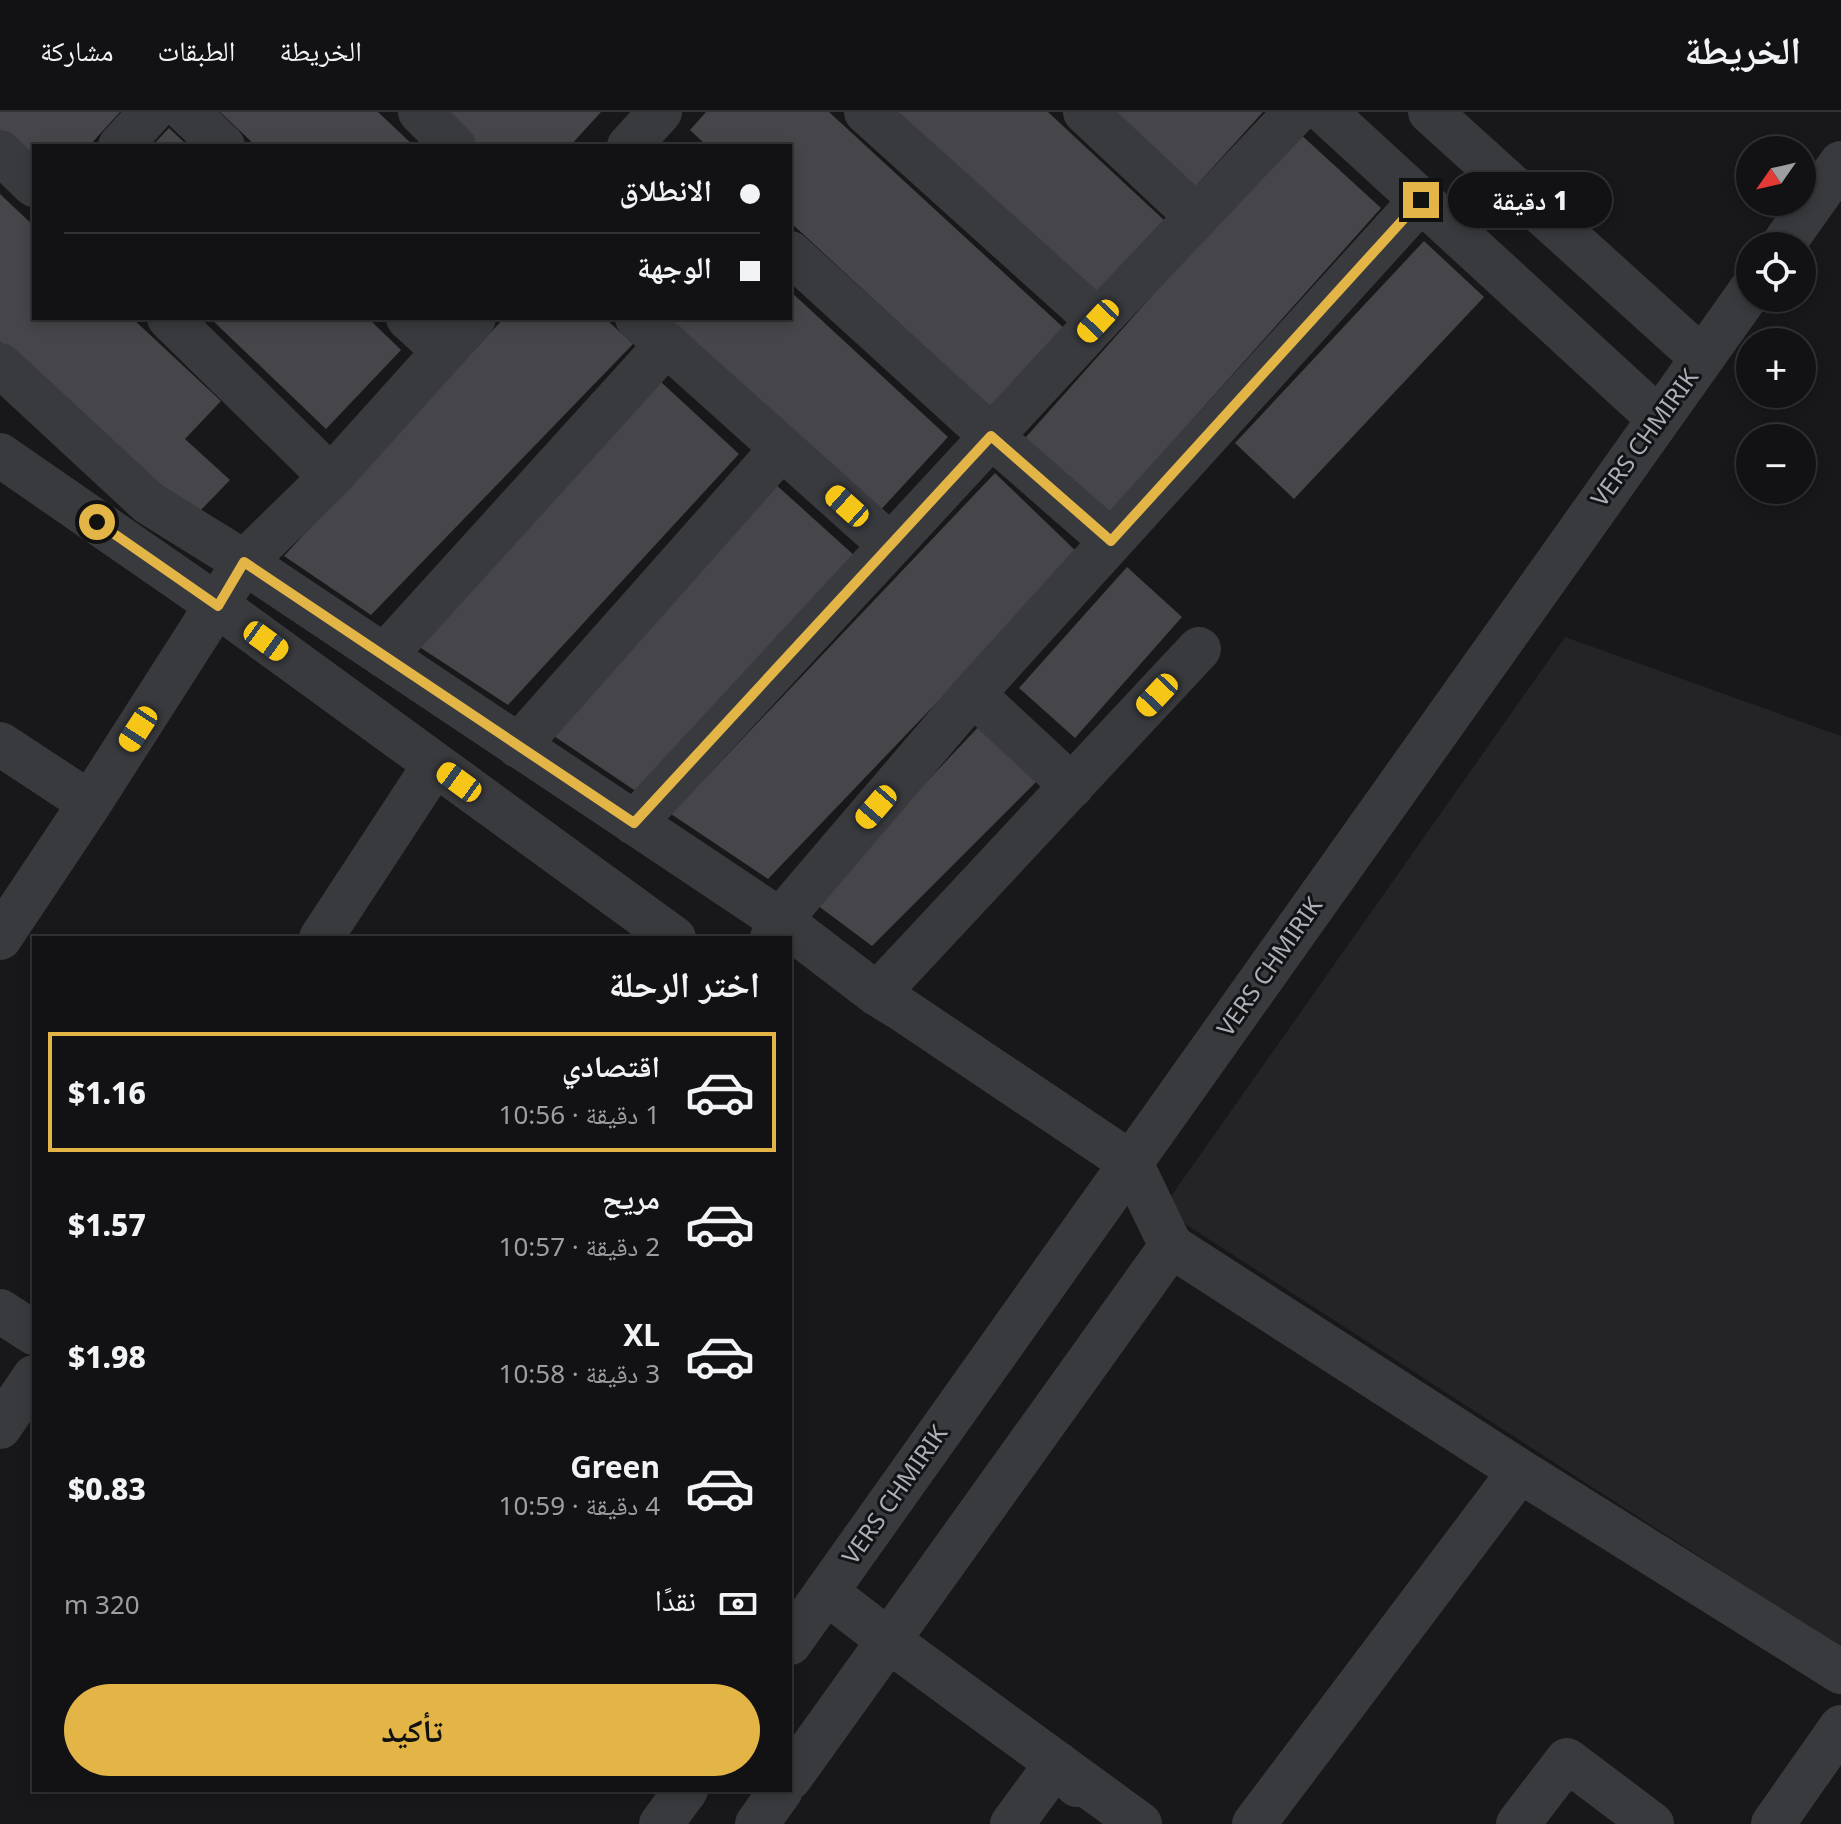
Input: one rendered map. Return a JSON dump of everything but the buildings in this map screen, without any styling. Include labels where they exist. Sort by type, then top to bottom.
[{"type":"street","points":[[122,144],[151,112]]},
{"type":"street","points":[[187,112],[221,144]]},
{"type":"street","points":[[866,112],[1098,321]]},
{"type":"street","points":[[1085,112],[1197,217]]},
{"type":"street","points":[[634,823],[1098,321],[1296,112]]},
{"type":"street","points":[[1325,112],[1659,419]]},
{"type":"street","points":[[1430,112],[1702,358]]},
{"type":"street","points":[[422,113],[452,144]]},
{"type":"street","points":[[0,152],[32,183]]},
{"type":"street","points":[[1792,232],[1841,163]]},
{"type":"street","points":[[0,365],[149,503],[244,562],[634,823],[776,929],[973,694],[1421,200]]},
{"type":"street","points":[[792,255],[1111,541]]},
{"type":"street","name":"VERS CHMIRIK","points":[[792,1640],[1736,311]]},
{"type":"street","points":[[171,320],[331,477]]},
{"type":"street","points":[[410,320],[444,351]]},
{"type":"street","points":[[0,938],[244,562],[331,477],[472,320]]},
{"type":"street","points":[[384,656],[652,331],[890,545]]},
{"type":"street","points":[[518,746],[782,448]]},
{"type":"street","points":[[0,455],[218,606],[671,936]]},
{"type":"street","points":[[877,994],[1199,649]]},
{"type":"street","points":[[973,694],[1072,786]]},
{"type":"street","points":[[0,744],[90,803]]},
{"type":"street","points":[[322,936],[435,764]]},
{"type":"street","points":[[792,939],[1131,1163],[1171,1246],[1520,1471],[1841,1672]]},
{"type":"street","points":[[792,1775],[1171,1246]]},
{"type":"street","points":[[0,1311],[32,1332]]},
{"type":"street","points":[[0,1427],[32,1380]]},
{"type":"street","points":[[1254,1824],[1520,1471]]},
{"type":"street","points":[[826,1592],[1140,1824]]},
{"type":"street","points":[[1773,1824],[1841,1727]]},
{"type":"street","points":[[1518,1824],[1567,1760],[1652,1824]]},
{"type":"street","points":[[1012,1824],[1057,1763]]},
{"type":"street","points":[[1057,1763],[1114,1824]]},
{"type":"street","points":[[661,1824],[685,1792]]},
{"type":"street","points":[[757,1824],[780,1792]]},
{"type":"shaded area","points":[[1565,637],[1841,736],[1841,1648],[1162,1209]]},
{"type":"route","points":[[97,522],[218,606],[244,562],[634,823],[991,436],[1111,541],[1421,200]]}]
